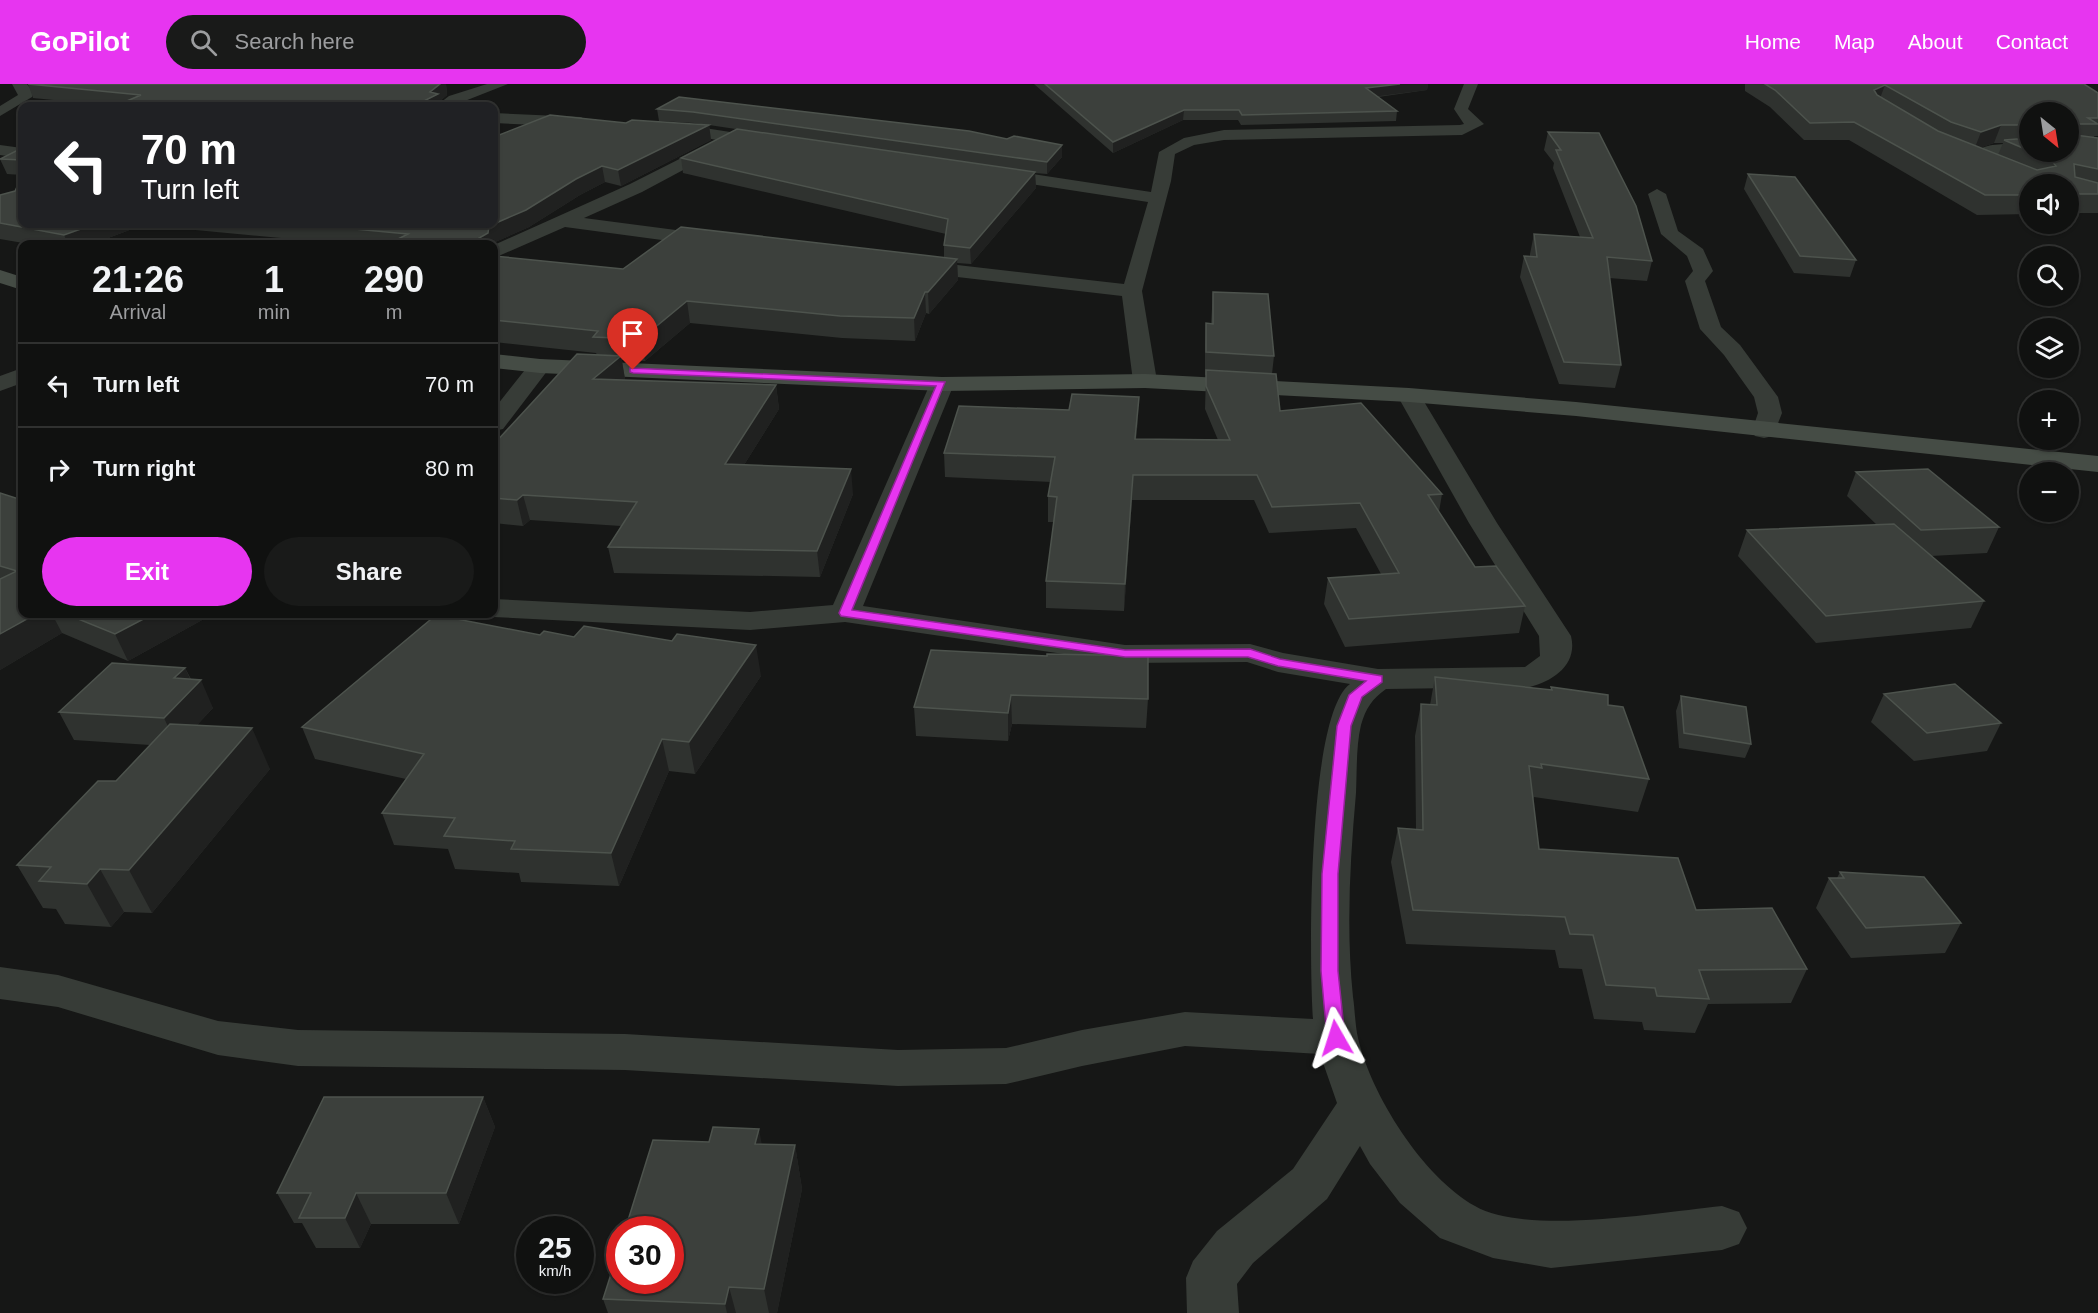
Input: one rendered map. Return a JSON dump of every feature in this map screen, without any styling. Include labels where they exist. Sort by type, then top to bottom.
[{"type":"street","points":[[0,112],[25,97],[26,92],[19,84]]},
{"type":"street","points":[[449,102],[501,84]]},
{"type":"street","points":[[1145,381],[1132,291],[1167,152],[1190,141],[1224,135],[1462,130],[1476,124],[1468,120],[1461,109],[1471,84]]},
{"type":"street","points":[[498,118],[593,123]]},
{"type":"street","points":[[655,126],[788,146]]},
{"type":"street","points":[[498,250],[636,188],[732,138]]},
{"type":"street","points":[[0,150],[18,152]]},
{"type":"street","points":[[1977,158],[1981,153],[1988,151],[2019,150]]},
{"type":"street","points":[[1960,152],[1996,167]]},
{"type":"street","points":[[973,171],[1157,198]]},
{"type":"street","points":[[1657,194],[1670,234],[1696,253],[1703,270],[1695,282],[1711,329],[1732,350],[1766,397],[1770,412],[1764,431]]},
{"type":"street","points":[[564,221],[734,244]]},
{"type":"street","points":[[890,264],[1132,291]]},
{"type":"street","points":[[0,276],[18,283]]},
{"type":"street","points":[[498,361],[540,366],[942,384],[1145,381],[1408,395],[1576,409],[1764,431],[2098,464]]},
{"type":"street","points":[[498,419],[540,366]]},
{"type":"street","points":[[0,384],[18,377]]},
{"type":"street","points":[[845,613],[942,384]]},
{"type":"street","points":[[498,608],[750,621],[845,613],[1125,654],[1250,653],[1278,662],[1378,679],[1530,677],[1545,671],[1555,659],[1559,647],[1408,395]]},
{"type":"street","points":[[1378,679],[1356,695],[1344,726],[1330,874],[1330,971],[1336,1038],[1361,1105],[1387,1150],[1417,1188],[1457,1222],[1493,1236],[1551,1245],[1722,1228]]},
{"type":"street","points":[[0,983],[58,991],[157,1022],[218,1038],[298,1048],[625,1052],[898,1068],[1006,1066],[1082,1048],[1185,1029],[1336,1038]]},
{"type":"street","points":[[1213,1313],[1211,1278],[1235,1246],[1310,1184],[1361,1105]]},
{"type":"building","points":[[28,84],[440,84],[430,92],[438,94],[422,102],[124,102],[141,95]]},
{"type":"building","points":[[1045,84],[1400,84],[1366,88],[1397,111],[1242,115],[1239,110],[1184,110],[1113,142]]},
{"type":"building","points":[[1765,84],[2084,84],[2098,93],[2098,118],[2088,118],[2098,124],[2079,124],[2079,102],[2019,102],[2019,125],[2001,125],[1981,132],[1951,122],[1885,85],[1874,90],[1877,95],[1938,131],[2037,170],[2056,166],[2053,162],[2079,162],[2079,135],[2098,138],[2098,169],[2074,164],[2075,174],[2019,174],[2019,195],[1985,195],[1854,122],[1810,123],[1775,90]]},
{"type":"building","points":[[679,97],[969,131],[1007,139],[1014,136],[1062,145],[1047,162],[693,112],[657,109]]},
{"type":"building","points":[[550,115],[626,123],[632,120],[709,125],[618,170],[602,166],[526,210],[498,222],[498,135]]},
{"type":"building","points":[[737,129],[1035,172],[970,248],[944,245],[948,219],[681,158]]},
{"type":"building","points":[[1548,132],[1599,133],[1636,206],[1652,261],[1607,257],[1621,365],[1564,362],[1524,256],[1537,257],[1534,234],[1593,238],[1556,150],[1561,150]]},
{"type":"building","points":[[2019,139],[2019,146],[2004,140]]},
{"type":"building","points":[[18,150],[18,160],[0,159]]},
{"type":"building","points":[[1748,174],[1795,177],[1856,260],[1800,256]]},
{"type":"building","points":[[2079,178],[2098,183],[2098,194],[2079,194]]},
{"type":"building","points":[[17,187],[18,226],[0,223],[0,195],[15,191]]},
{"type":"building","points":[[681,227],[957,259],[928,292],[925,292],[914,318],[840,316],[687,301],[641,339],[593,337],[598,331],[498,320],[498,256],[623,269]]},
{"type":"building","points":[[27,228],[84,228],[64,235]]},
{"type":"building","points":[[344,228],[489,228],[488,233],[476,240],[396,240],[408,234]]},
{"type":"building","points":[[1213,292],[1268,294],[1274,356],[1206,352],[1206,323],[1213,324]]},
{"type":"building","points":[[577,354],[621,356],[593,379],[776,385],[725,464],[851,469],[817,551],[608,547],[637,502],[523,495],[517,500],[498,498],[498,440]]},
{"type":"building","points":[[1206,370],[1276,374],[1280,411],[1361,403],[1442,494],[1428,495],[1475,567],[1496,566],[1525,606],[1349,619],[1328,578],[1399,573],[1360,503],[1272,507],[1257,475],[1133,475],[1125,584],[1046,581],[1057,497],[1048,496],[1055,457],[944,453],[959,406],[1069,410],[1072,394],[1139,397],[1135,439],[1230,440],[1206,386]]},
{"type":"building","points":[[1928,469],[1999,527],[1921,530],[1856,472]]},
{"type":"building","points":[[0,493],[18,499],[18,618],[29,618],[0,634],[0,579],[17,571],[0,566]]},
{"type":"building","points":[[1894,524],[1984,601],[1826,616],[1747,530]]},
{"type":"building","points":[[76,618],[145,618],[115,634]]},
{"type":"building","points":[[432,618],[452,618],[540,635],[544,631],[574,637],[584,626],[672,641],[677,634],[756,645],[689,742],[662,739],[611,853],[511,849],[515,841],[444,836],[455,818],[382,813],[424,754],[302,727]]},
{"type":"building","points":[[931,650],[1047,656],[1047,654],[1148,656],[1148,699],[1011,695],[1008,713],[914,707]]},
{"type":"building","points":[[112,663],[185,668],[174,678],[201,680],[164,718],[59,712]]},
{"type":"building","points":[[1435,677],[1552,690],[1551,687],[1608,695],[1608,705],[1623,707],[1649,779],[1541,764],[1542,768],[1529,766],[1539,849],[1678,858],[1696,910],[1772,908],[1807,969],[1699,970],[1709,999],[1657,996],[1655,988],[1606,985],[1593,935],[1570,934],[1565,917],[1413,910],[1398,828],[1423,830],[1421,704],[1437,705]]},
{"type":"building","points":[[1955,684],[2001,723],[1927,733],[1884,694]]},
{"type":"building","points":[[1681,696],[1746,707],[1751,744],[1684,733]]},
{"type":"building","points":[[170,724],[252,728],[129,870],[100,869],[87,884],[39,881],[51,867],[17,865],[98,781],[116,781]]},
{"type":"building","points":[[1840,872],[1924,877],[1961,923],[1866,928],[1829,878],[1844,878]]},
{"type":"building","points":[[324,1097],[483,1097],[446,1193],[356,1193],[345,1218],[299,1218],[311,1193],[277,1193]]},
{"type":"building","points":[[713,1127],[759,1129],[755,1144],[795,1145],[764,1289],[729,1287],[725,1304],[603,1299],[606,1290],[606,1294],[684,1294],[684,1216],[629,1216],[653,1140],[709,1142]]},
{"type":"route","points":[[633,370],[942,384],[845,613],[1125,654],[1250,653],[1278,662],[1378,679],[1356,695],[1344,726],[1330,874],[1330,971],[1336,1038]]}]
